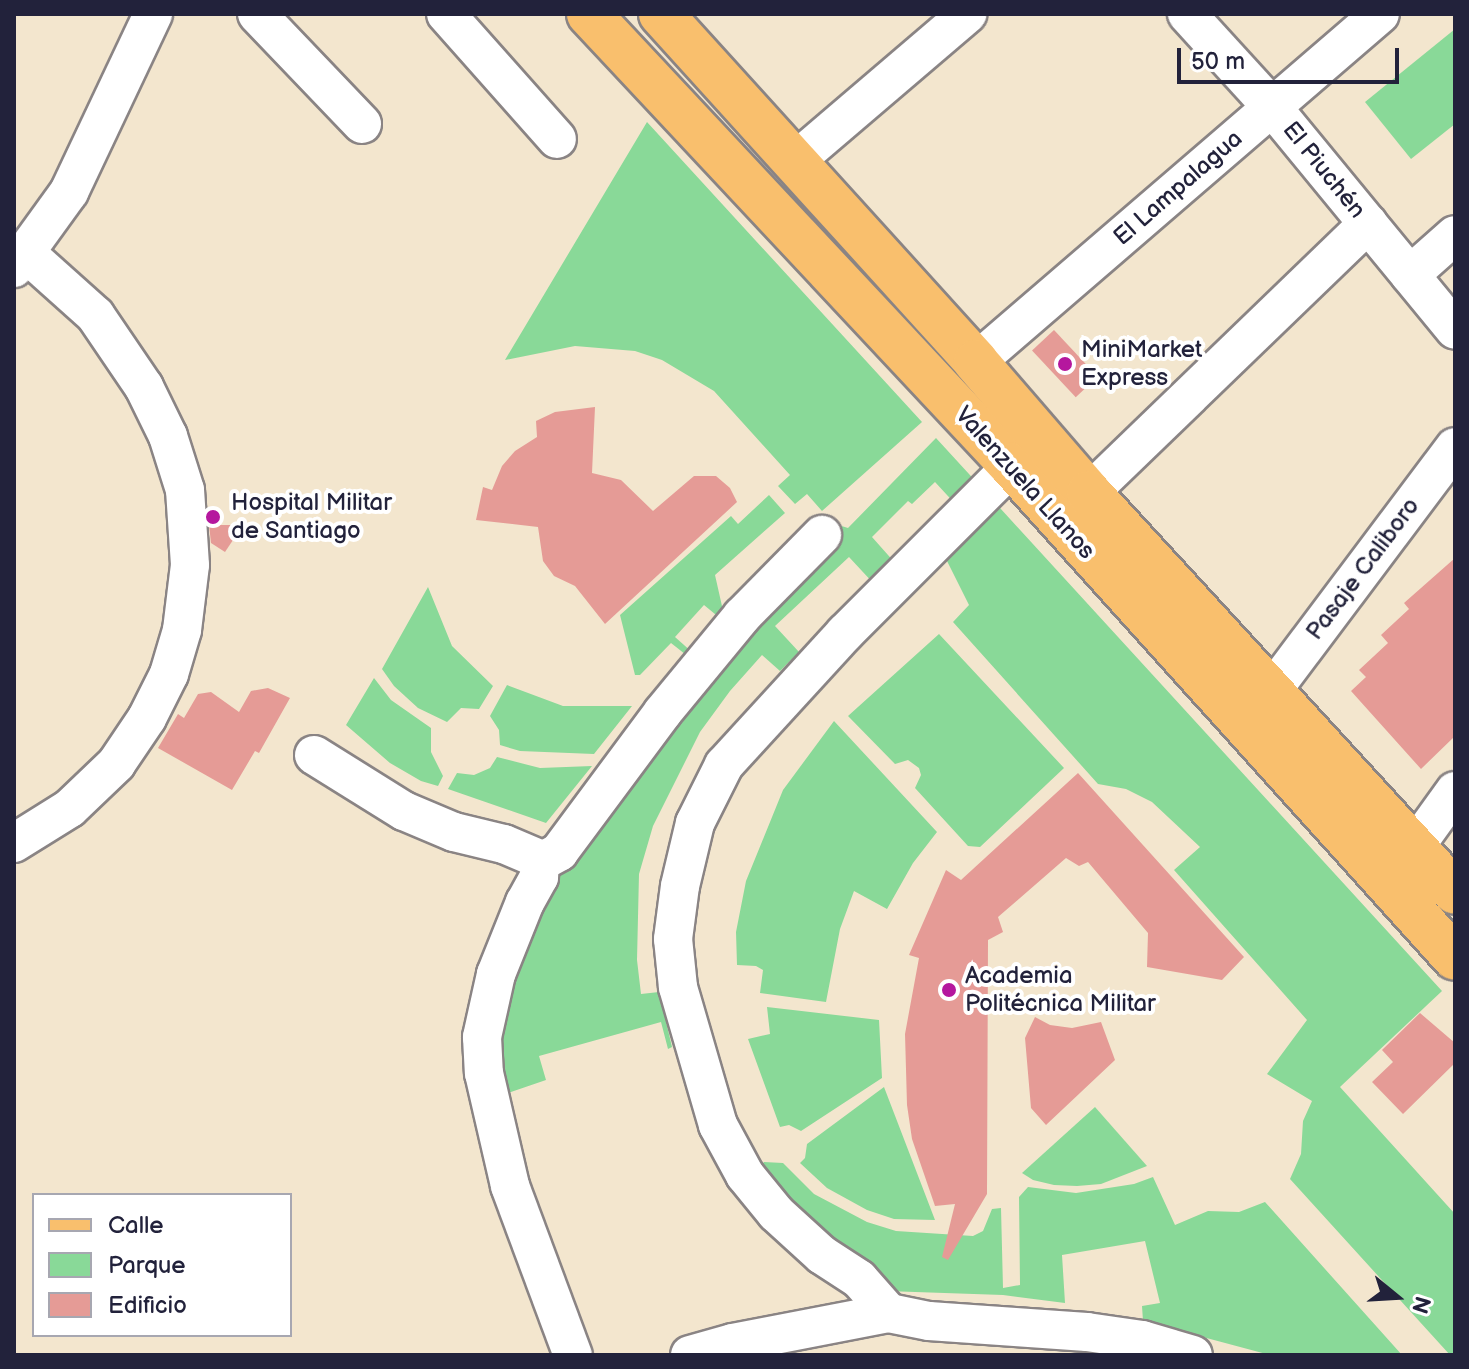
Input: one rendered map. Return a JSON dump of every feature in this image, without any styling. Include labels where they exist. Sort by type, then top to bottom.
[{"type":"main road","name":"Valenzuela Llanos","points":[[589,14],[1026,452],[1455,958]]},
{"type":"main road","name":"Valenzuela Llanos","points":[[661,14],[976,362],[1026,452],[1089,493],[1455,892]]},
{"type":"street","points":[[14,843],[70,808],[116,764],[147,718],[169,674],[182,630],[190,565],[185,490],[168,436],[144,387],[95,315],[20,261],[69,192],[153,14]]},
{"type":"street","points":[[257,14],[362,124]]},
{"type":"street","points":[[446,14],[557,139]]},
{"type":"street","points":[[794,162],[967,14]]},
{"type":"street","name":"El Piuchén","points":[[1187,14],[1272,107],[1455,330]]},
{"type":"street","name":"El Lampalagua","points":[[976,362],[1380,14]]},
{"type":"street","points":[[1089,493],[1368,224]]},
{"type":"street","points":[[1410,275],[1455,235]]},
{"type":"street","name":"Pasaje Caliboro","points":[[1271,692],[1455,447]]},
{"type":"street","points":[[889,1313],[859,1279],[822,1255],[776,1213],[745,1175],[718,1125],[678,987],[673,939],[680,886],[695,823],[724,765],[845,633],[1026,452]]},
{"type":"street","points":[[573,1355],[510,1186],[484,1073],[482,1037],[496,974],[517,919],[537,882],[541,862],[559,852],[663,712],[742,616],[822,535]]},
{"type":"street","points":[[314,755],[404,811],[454,832],[533,854],[541,862]]},
{"type":"street","points":[[1414,848],[1455,791]]},
{"type":"street","points":[[690,1355],[733,1343],[889,1313],[929,1321],[1087,1332],[1142,1340],[1193,1355]]},
{"type":"green space","points":[[1455,29],[1455,124],[1411,159],[1365,102]]},
{"type":"green space","points":[[647,122],[922,422],[822,511],[807,494],[795,504],[778,486],[790,475],[714,391],[662,360],[635,351],[575,346],[505,360]]},
{"type":"green space","points":[[936,438],[980,486],[959,508],[935,482],[912,504],[908,501],[872,537],[896,564],[875,585],[849,557],[775,626],[799,652],[780,671],[762,655],[730,691],[700,732],[653,826],[639,874],[637,960],[641,994],[659,992],[672,1047],[668,1049],[661,1022],[539,1056],[546,1080],[499,1096],[498,1014],[546,898],[575,848],[682,708],[838,547],[826,529],[832,523],[848,528]]},
{"type":"green space","points":[[769,495],[785,513],[715,575],[724,615],[721,619],[704,605],[675,637],[693,653],[690,658],[671,643],[640,675],[635,675],[620,615],[731,516],[738,524]]},
{"type":"green space","points":[[1000,508],[1442,991],[1340,1087],[1455,1214],[1455,1355],[1450,1355],[1290,1179],[1301,1154],[1303,1121],[1312,1101],[1267,1074],[1307,1020],[1174,870],[1200,847],[1152,802],[1126,789],[1098,784],[953,622],[969,605],[946,559]]},
{"type":"green space","points":[[428,587],[452,646],[493,686],[479,709],[461,708],[447,722],[418,708],[394,686],[382,669]]},
{"type":"green space","points":[[939,634],[1064,768],[980,847],[968,846],[915,788],[921,775],[919,768],[908,760],[895,764],[848,716]]},
{"type":"green space","points":[[374,678],[391,700],[431,728],[431,752],[443,776],[438,786],[421,781],[390,763],[346,725]]},
{"type":"green space","points":[[507,685],[563,706],[632,706],[594,754],[520,751],[500,745],[499,730],[490,716]]},
{"type":"green space","points":[[834,721],[937,832],[913,863],[887,909],[854,891],[840,929],[826,1002],[760,993],[763,970],[756,966],[737,965],[736,932],[746,881],[783,790]]},
{"type":"green space","points":[[497,757],[540,768],[592,766],[546,823],[448,789],[457,773],[474,775],[490,768]]},
{"type":"green space","points":[[767,1007],[879,1020],[882,1078],[801,1131],[789,1125],[780,1127],[748,1039],[770,1034]]},
{"type":"green space","points":[[884,1087],[935,1220],[894,1219],[867,1210],[827,1188],[800,1163],[805,1158],[807,1144]]},
{"type":"green space","points":[[1095,1107],[1147,1166],[1101,1184],[1077,1186],[1054,1185],[1033,1180],[1022,1173]]},
{"type":"green space","points":[[764,1162],[783,1163],[814,1194],[867,1222],[896,1231],[973,1236],[983,1231],[992,1209],[1001,1208],[1003,1288],[1020,1285],[1019,1197],[1028,1187],[1076,1193],[1134,1184],[1153,1177],[1175,1225],[1208,1211],[1239,1212],[1265,1202],[1402,1355],[1270,1355],[1143,1321],[1142,1306],[1160,1303],[1145,1241],[1062,1255],[1065,1303],[1003,1295],[886,1291],[756,1171]]},
{"type":"building","name":"MiniMarket Express","points":[[1054,330],[1098,377],[1076,397],[1032,350]]},
{"type":"building","points":[[595,407],[592,473],[621,480],[653,511],[694,476],[716,476],[730,488],[737,502],[605,624],[575,586],[554,576],[543,561],[538,527],[476,520],[483,487],[492,490],[502,466],[515,451],[537,437],[536,421],[555,412]]},
{"type":"building","points":[[209,525],[243,525],[225,552],[211,543]]},
{"type":"building","points":[[1455,558],[1455,736],[1421,769],[1351,691],[1366,677],[1359,670],[1388,643],[1381,635],[1409,609],[1404,603]]},
{"type":"building","points":[[268,688],[290,698],[259,753],[255,751],[232,790],[158,748],[178,714],[184,718],[198,694],[211,692],[239,712],[251,691]]},
{"type":"building","name":"Academia Politécnica Militar","points":[[1078,773],[1244,957],[1222,980],[1147,967],[1148,933],[1088,862],[1079,866],[1066,858],[998,917],[1003,932],[988,940],[987,1194],[948,1260],[942,1257],[955,1204],[935,1206],[912,1139],[907,1105],[905,1034],[919,958],[909,955],[946,870],[961,880]]},
{"type":"building","points":[[1420,1013],[1455,1043],[1455,1063],[1403,1114],[1372,1082],[1393,1062],[1382,1050]]},
{"type":"building","points":[[1035,1017],[1050,1025],[1072,1028],[1101,1022],[1115,1060],[1046,1125],[1031,1108],[1025,1038]]},
{"type":"place","name":"MiniMarket Express","points":[[1065,364]]},
{"type":"place","name":"Hospital Militar de Santiago","points":[[213,517]]},
{"type":"place","name":"Academia Politécnica Militar","points":[[949,990]]}]
